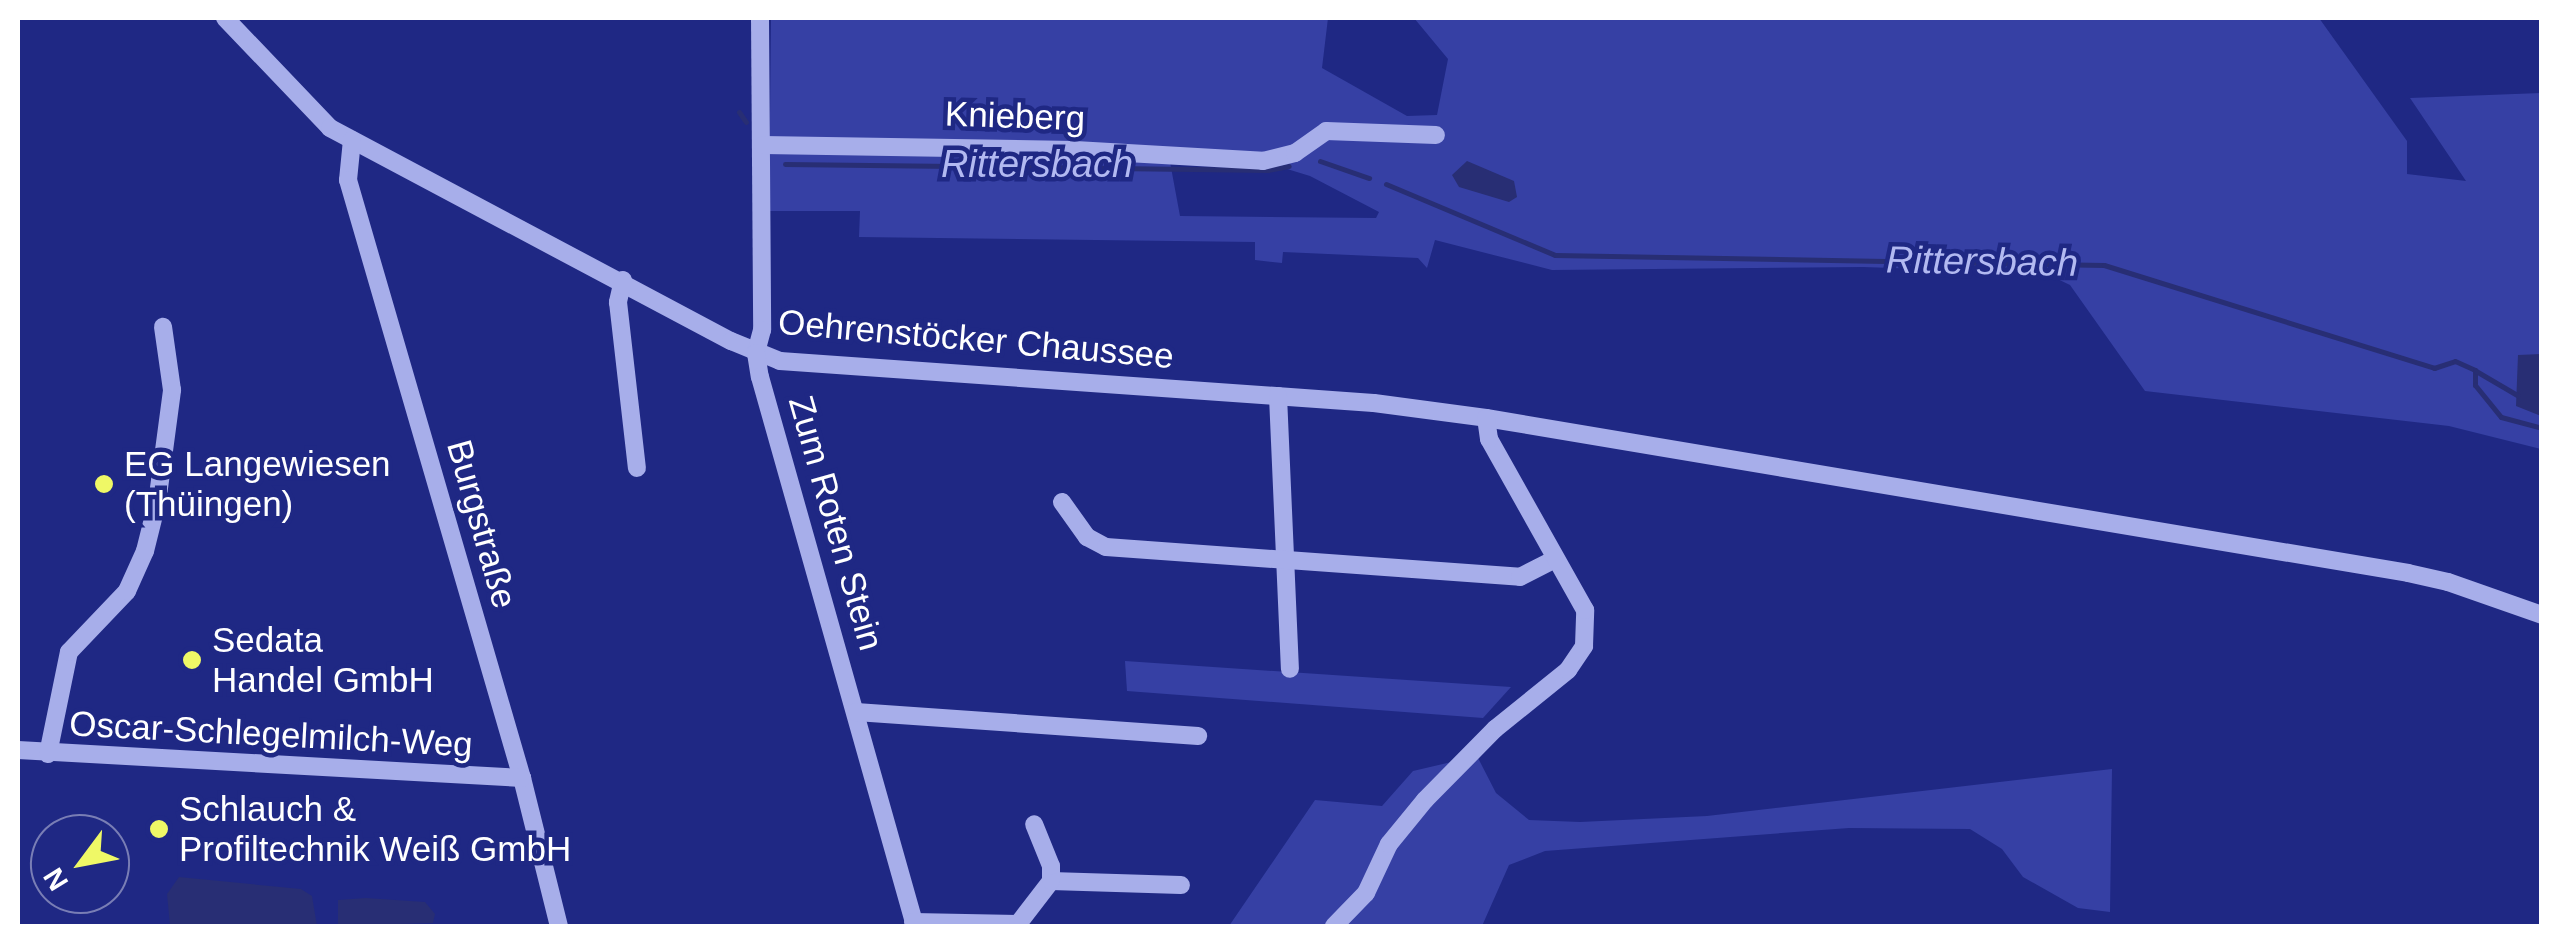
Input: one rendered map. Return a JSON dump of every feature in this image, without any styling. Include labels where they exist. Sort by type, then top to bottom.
[{"type":"street","name":"Oehrenstöcker Chaussee","points":[[225,18],[318,118],[352,140],[756,352],[780,361],[1278,396],[1486,418],[2408,573],[2542,616]]},
{"type":"street","points":[[756,352],[762,330],[760,18]]},
{"type":"street","name":"Knieberg","points":[[763,145],[1036,149],[1263,160],[1295,153],[1326,131],[1436,135]]},
{"type":"street","name":"Burgstraße","points":[[352,140],[348,180],[522,778],[559,926]]},
{"type":"street","points":[[623,280],[618,302],[637,468]]},
{"type":"street","points":[[48,754],[69,652],[127,591],[145,552],[158,503],[172,390],[163,327]]},
{"type":"street","name":"Zum Roten Stein","points":[[756,352],[914,924]]},
{"type":"street","points":[[1278,396],[1290,669]]},
{"type":"street","points":[[1334,926],[1366,893],[1389,844],[1424,800],[1495,729],[1578,660],[1584,646],[1586,610],[1489,440],[1486,418]]},
{"type":"street","points":[[1062,502],[1087,537],[1106,547],[1520,577],[1555,559]]},
{"type":"street","points":[[856,712],[1198,736]]},
{"type":"street","name":"Oscar-Schlegelmilch-Weg","points":[[18,750],[522,778]]},
{"type":"street","points":[[914,924],[1018,924],[1051,881],[1051,866],[1034,824]]},
{"type":"street","points":[[1051,881],[1180,885]]},
{"type":"shaded area","points":[[771,18],[1328,18],[1322,68],[1407,116],[1437,115],[1448,59],[1414,18],[2319,18],[2407,141],[2407,174],[2466,181],[2410,98],[2541,93],[2541,449],[2449,426],[2145,391],[2070,285],[2045,273],[1863,267],[1552,270],[1435,240],[1427,268],[1418,258],[1283,252],[1282,263],[1255,260],[1255,242],[859,237],[860,211],[769,211]],"holes":[[[1170,162],[1274,165],[1310,176],[1379,212],[1376,218],[1180,216]]]},
{"type":"shaded area","points":[[1467,161],[1514,181],[1517,197],[1509,202],[1459,187],[1452,175]]},
{"type":"shaded area","points":[[2542,354],[2541,416],[2516,406],[2518,355]]},
{"type":"shaded area","points":[[1125,661],[1511,687],[1483,718],[1127,691]]},
{"type":"shaded area","points":[[1477,756],[1496,793],[1529,820],[1580,822],[1707,816],[2112,769],[2110,912],[2078,908],[2023,877],[2002,849],[1970,829],[1849,828],[1545,851],[1509,865],[1482,926],[1229,926],[1315,800],[1382,806],[1413,771]]},
{"type":"shaded area","points":[[179,877],[301,889],[312,896],[317,926],[170,926],[167,894]]},
{"type":"shaded area","points":[[338,900],[425,902],[435,914],[433,923],[338,926]]},
{"type":"waterway","name":"Rittersbach","points":[[739,112],[746,122]]},
{"type":"waterway","name":"Rittersbach","points":[[1320,161],[1369,178]]},
{"type":"waterway","name":"Rittersbach","points":[[785,164],[1268,170],[1289,166]]},
{"type":"waterway","name":"Rittersbach","points":[[1386,184],[1555,255],[2104,265],[2434,368],[2455,361],[2475,370],[2475,385],[2501,417],[2542,428]]},
{"type":"waterway","points":[[2476,371],[2517,395]]},
{"type":"place","name":"EG Langewiesen (Thüingen)","points":[[104,484]]},
{"type":"place","name":"Sedata Handel GmbH","points":[[192,660]]},
{"type":"place","name":"Schlauch & Profiltechnik Weiß GmbH","points":[[159,829]]}]
